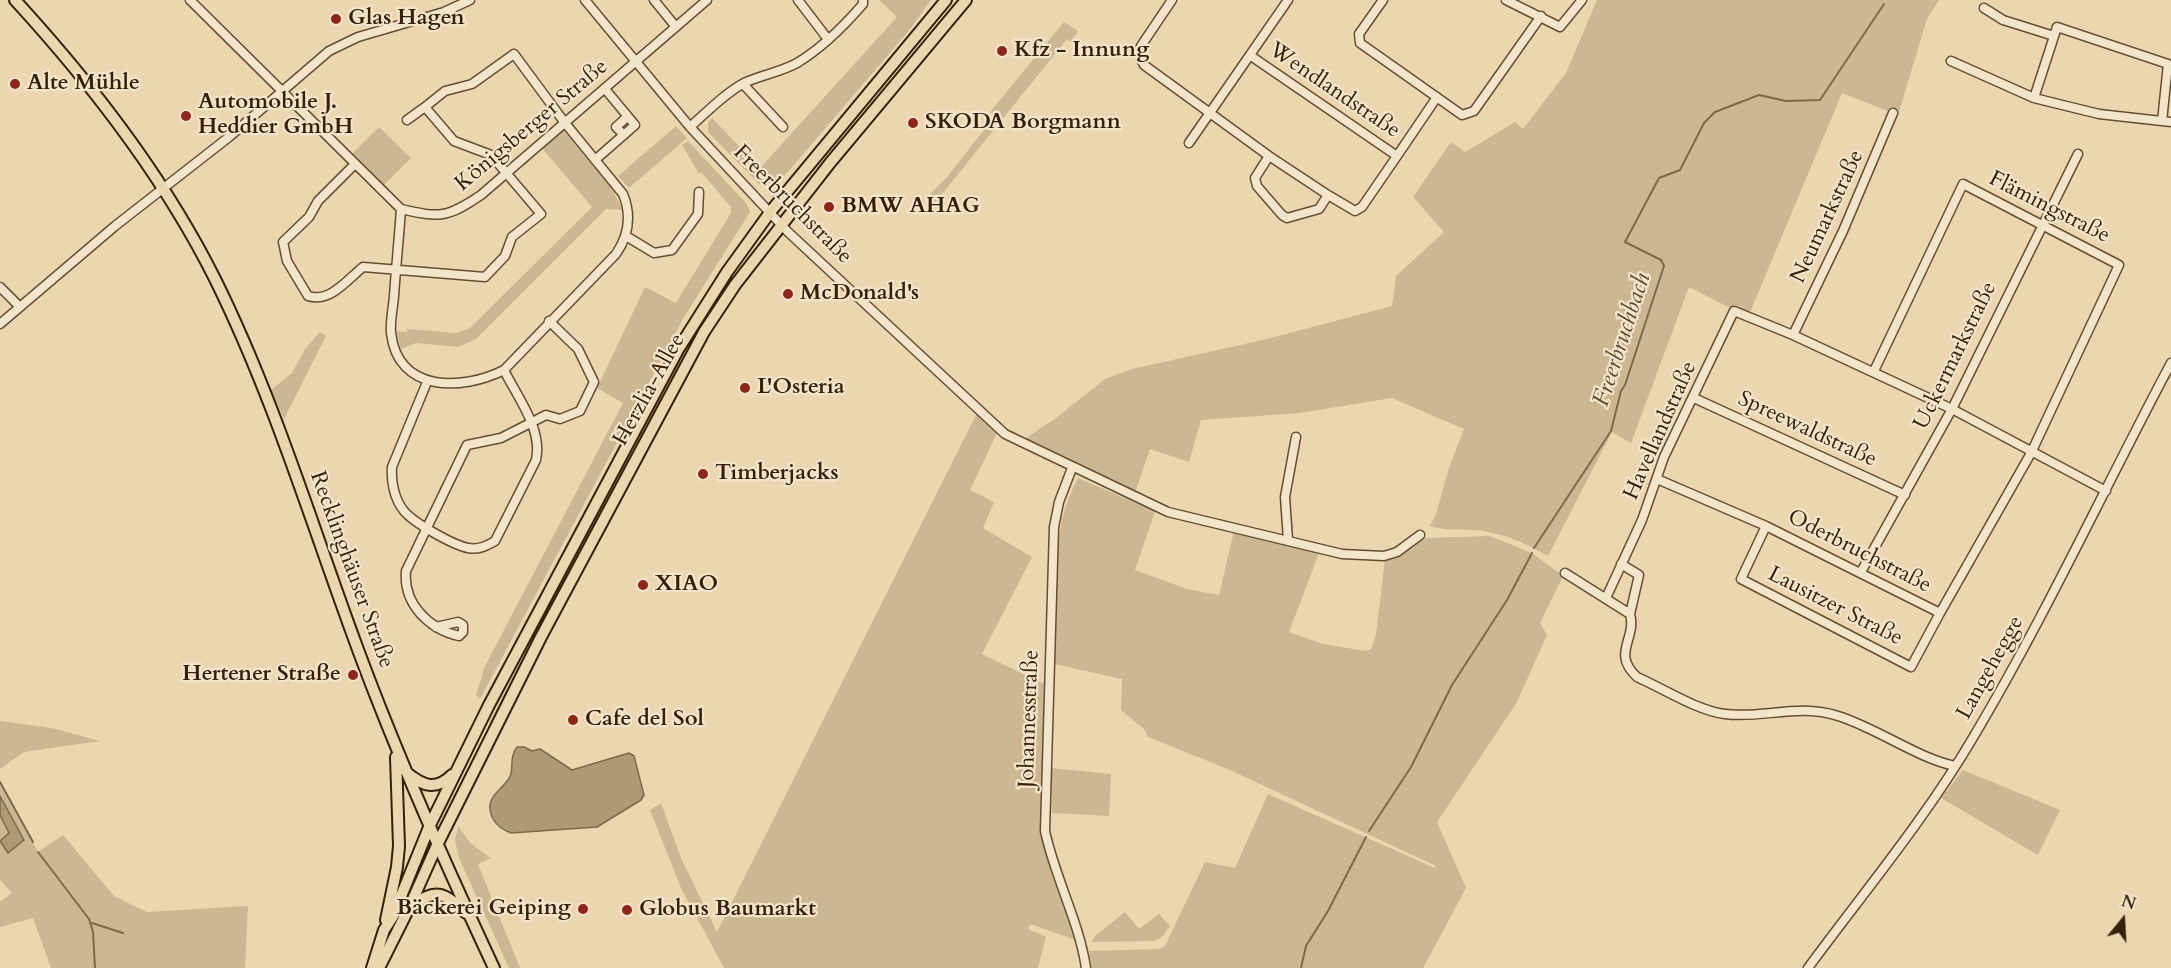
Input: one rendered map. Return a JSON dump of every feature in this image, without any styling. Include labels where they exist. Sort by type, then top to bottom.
[{"type":"main road","name":"Recklinghäuser Straße","points":[[15,0],[58,47],[117,121],[163,190],[215,279],[277,421],[395,748],[494,968]]},
{"type":"main road","name":"Herzlia-Allee","points":[[430,825],[651,398],[700,312],[771,211],[946,0]]},
{"type":"main road","name":"Herzlia-Allee","points":[[438,843],[558,606],[683,370],[735,285],[782,224],[966,0]]},
{"type":"main road","points":[[372,968],[384,930],[397,867],[399,846],[395,748]]},
{"type":"main road","points":[[405,771],[419,783],[430,786],[442,783],[459,768]]},
{"type":"main road","points":[[384,930],[393,915],[430,825]]},
{"type":"main road","points":[[379,968],[409,909],[438,843]]},
{"type":"main road","points":[[409,909],[425,896],[435,893],[445,895],[469,916]]},
{"type":"street","points":[[190,0],[401,209],[391,332],[397,354],[408,368],[427,382],[485,379],[504,370],[616,254],[629,225],[627,203],[623,194],[565,123],[514,54],[472,84],[445,92],[407,120]]},
{"type":"street","points":[[197,8],[205,0]]},
{"type":"street","points":[[0,324],[237,131],[329,51],[358,37],[444,12],[470,0]]},
{"type":"street","name":"Freerbruchstraße","points":[[585,0],[690,127],[782,224],[1005,434],[1168,512],[1342,554],[1384,556],[1397,552],[1420,535]]},
{"type":"street","points":[[654,0],[676,27]]},
{"type":"street","name":"Königsberger Straße","points":[[401,209],[430,216],[455,213],[637,63],[707,0]]},
{"type":"street","points":[[798,0],[827,38]]},
{"type":"street","points":[[690,127],[726,94],[743,84],[795,64],[840,30],[863,4],[862,0]]},
{"type":"street","name":"Wendlandstraße","points":[[1172,0],[1141,46],[1139,55],[1144,65],[1269,156],[1355,212],[1362,207],[1437,97]]},
{"type":"street","points":[[1189,143],[1288,0]]},
{"type":"street","points":[[1383,0],[1359,34],[1359,43],[1462,115],[1474,111],[1541,16]]},
{"type":"street","points":[[1506,0],[1560,27],[1582,0]]},
{"type":"street","points":[[1984,8],[2003,20],[2054,36]]},
{"type":"street","points":[[1951,61],[2034,98],[2099,114],[2167,121],[2168,64],[2057,27],[2034,98]]},
{"type":"street","name":"Wendlandstraße","points":[[1251,56],[1397,156]]},
{"type":"street","points":[[743,84],[783,127]]},
{"type":"street","points":[[596,160],[635,125],[605,89]]},
{"type":"street","points":[[356,164],[318,201],[309,217],[284,242],[287,261],[308,296],[317,299],[329,295],[363,267],[484,277],[505,256],[512,237],[541,214],[491,155],[454,141],[424,107]]},
{"type":"street","name":"Neumarkstraße","points":[[1793,335],[1843,231],[1893,113]]},
{"type":"street","name":"Uckermarkstraße","points":[[1861,572],[1952,409],[2042,222],[2078,153]]},
{"type":"street","points":[[1269,156],[1255,178],[1257,186],[1282,215],[1287,218],[1319,209],[1328,195]]},
{"type":"street","name":"Flämingstraße","points":[[1874,371],[1963,184],[2042,222],[2119,265],[2031,453]]},
{"type":"street","points":[[626,236],[654,253],[672,250],[698,214],[699,192]]},
{"type":"street","points":[[0,287],[20,307]]},
{"type":"street","name":"Havellandstraße","points":[[1606,598],[1657,479],[1664,457],[1734,311],[1793,335]]},
{"type":"street","points":[[436,627],[419,613],[405,581],[406,571],[467,445],[501,438],[546,415],[560,420],[580,411],[594,382],[578,349],[549,321]]},
{"type":"street","points":[[1793,335],[1952,409],[2106,491]]},
{"type":"street","name":"Langehegge","points":[[1808,968],[1917,822],[1955,766],[2041,615],[2171,363]]},
{"type":"street","points":[[427,382],[392,467],[391,482],[402,509],[428,529],[468,548],[482,548],[495,541],[536,460],[538,439],[504,370]]},
{"type":"street","name":"Spreewaldstraße","points":[[1694,398],[1905,495]]},
{"type":"street","points":[[1288,540],[1285,497],[1296,437]]},
{"type":"street","name":"Oderbruchstraße","points":[[1657,479],[1766,526],[1940,613],[2031,453]]},
{"type":"street","name":"Johannesstraße","points":[[1072,468],[1059,502],[1054,527],[1045,831],[1052,865],[1081,939],[1086,968]]},
{"type":"street","name":"Lausitzer Straße","points":[[1766,526],[1741,579],[1911,667],[1940,613]]},
{"type":"street","points":[[1621,564],[1639,575],[1624,655],[1627,668],[1637,677],[1715,712],[1745,714],[1786,710],[1815,711],[1838,716],[1945,764],[1955,766]]},
{"type":"street","points":[[1565,573],[1630,614]]},
{"type":"shaded area","points":[[879,0],[931,0],[911,28],[787,173],[776,183],[759,184],[708,132],[708,123],[712,118],[760,168],[897,17]]},
{"type":"shaded area","points":[[1597,0],[1939,0],[1927,19],[1898,115],[1842,93],[1748,317],[1689,287],[1631,443],[1612,432],[1548,556],[1502,535],[1430,526],[1464,429],[1392,398],[1300,413],[1201,420],[1189,462],[1150,449],[1135,493],[1023,440],[1056,418],[1105,379],[1132,369],[1267,339],[1392,306],[1396,276],[1444,232],[1413,197],[1451,142],[1465,152],[1515,122],[1523,129],[1566,73]]},
{"type":"shaded area","points":[[1064,22],[1078,31],[1071,42],[1067,39],[934,204],[927,197],[947,177],[995,116],[990,112]]},
{"type":"shaded area","points":[[676,126],[687,138],[629,188],[618,176]]},
{"type":"shaded area","points":[[379,127],[411,158],[384,185],[352,154]]},
{"type":"shaded area","points":[[562,129],[612,189],[623,210],[606,209],[476,339],[458,347],[416,343],[401,349],[396,331],[407,332],[407,329],[456,333],[470,328],[592,207],[541,147]]},
{"type":"shaded area","points":[[688,141],[747,204],[750,212],[684,317],[480,699],[476,695],[485,666],[623,403],[597,388],[645,287],[676,303],[731,213],[731,207],[701,172],[699,174],[682,145]]},
{"type":"shaded area","points":[[705,316],[491,724],[489,723],[644,420]]},
{"type":"shaded area","points":[[320,332],[326,336],[284,419],[271,390],[292,373],[305,349]]},
{"type":"shaded area","points":[[977,413],[997,433],[970,490],[994,502],[983,528],[1032,557],[982,654],[1046,685],[1042,832],[1052,876],[1076,940],[1030,924],[1028,929],[1046,937],[1038,968],[724,968],[681,888],[650,810],[661,803],[681,858],[717,932]]},
{"type":"shaded area","points":[[1078,478],[1155,511],[1135,570],[1187,589],[1219,595],[1234,531],[1319,553],[1289,632],[1323,644],[1366,651],[1371,649],[1376,635],[1385,559],[1397,556],[1426,538],[1490,536],[1532,553],[1563,576],[1540,623],[1547,635],[1517,702],[1437,822],[1466,888],[1423,968],[1092,968],[1089,951],[1159,949],[1165,946],[1205,862],[1235,868],[1268,794],[1435,868],[1436,866],[1230,770],[1148,737],[1145,730],[1121,710],[1122,679],[1055,664],[1055,568],[1062,522],[1068,499]]},
{"type":"shaded area","points":[[0,721],[52,728],[100,741],[24,752],[0,769]]},
{"type":"shaded area","points":[[517,747],[524,747],[532,751],[540,749],[572,770],[629,753],[634,756],[644,795],[641,800],[597,827],[511,833],[500,828],[493,819],[490,804],[492,798],[509,779],[513,754]]},
{"type":"shaded area","points":[[1051,768],[1111,774],[1109,816],[1052,813]]},
{"type":"shaded area","points":[[1963,770],[2060,810],[2038,855],[1941,798]]},
{"type":"shaded area","points":[[0,782],[38,852],[63,835],[114,896],[147,912],[248,906],[245,968],[51,968],[33,918],[0,927],[0,902],[12,893],[0,880]]},
{"type":"shaded area","points":[[0,796],[24,840],[8,853],[0,841],[9,833],[0,815]]},
{"type":"shaded area","points":[[458,826],[470,843],[491,858],[478,864],[520,968],[509,968],[459,858],[455,840]]},
{"type":"shaded area","points":[[1125,912],[1139,929],[1159,914],[1170,926],[1162,937],[1154,941],[1092,942],[1094,937]]},
{"type":"waterway","name":"Freerbruchbach","points":[[1534,548],[1611,431],[1621,391],[1625,385],[1664,266],[1661,260],[1625,242],[1659,178],[1680,170],[1704,123],[1715,112],[1759,95],[1786,101],[1820,100],[1884,4]]},
{"type":"waterway","name":"Freerbruchbach","points":[[1369,831],[1411,767],[1452,685],[1507,600],[1532,553]]},
{"type":"waterway","points":[[0,782],[33,842]]},
{"type":"waterway","name":"Freerbruchbach","points":[[1301,968],[1306,946],[1328,911],[1366,837]]},
{"type":"waterway","points":[[38,852],[89,919],[93,932],[95,968]]},
{"type":"waterway","points":[[92,923],[123,933]]},
{"type":"place","name":"Glas Hagen","points":[[336,19]]},
{"type":"place","name":"Kfz - Innung","points":[[1002,51]]},
{"type":"place","name":"Alte Mühle","points":[[15,84]]},
{"type":"place","name":"Automobile J. Heddier GmbH","points":[[186,116]]},
{"type":"place","name":"SKODA Borgmann","points":[[913,123]]},
{"type":"place","name":"BMW AHAG","points":[[829,207]]},
{"type":"place","name":"McDonald's","points":[[788,294]]},
{"type":"place","name":"L'Osteria","points":[[745,388]]},
{"type":"place","name":"Timberjacks","points":[[703,474]]},
{"type":"place","name":"XIAO","points":[[643,585]]},
{"type":"place","name":"Hertener Straße","points":[[353,675]]},
{"type":"place","name":"Cafe del Sol","points":[[573,720]]},
{"type":"place","name":"Bäckerei Geiping","points":[[583,909]]},
{"type":"place","name":"Globus Baumarkt","points":[[627,910]]}]
